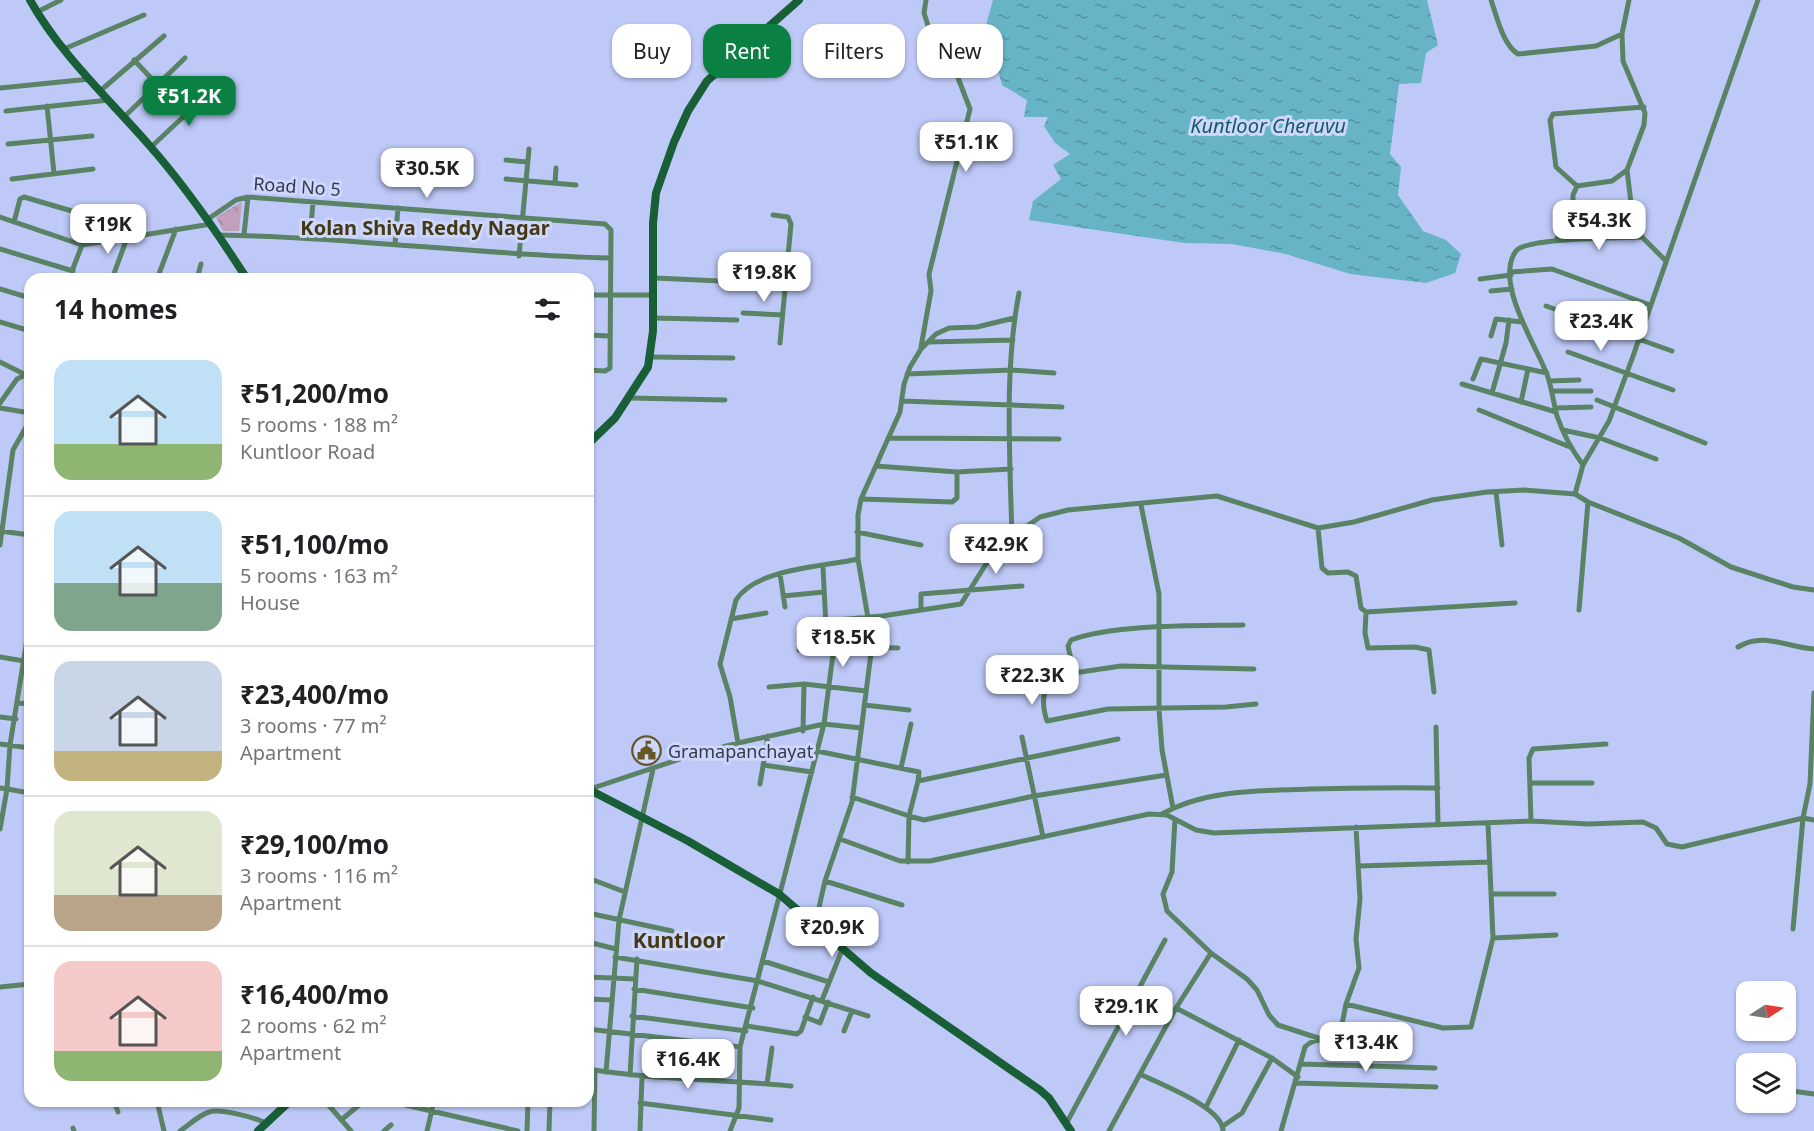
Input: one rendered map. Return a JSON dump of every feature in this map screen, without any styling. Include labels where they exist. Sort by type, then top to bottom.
[{"type":"street","points":[[30,0],[64,49],[151,147],[210,222],[243,273]]},
{"type":"street","points":[[37,12],[61,0]]},
{"type":"street","points":[[594,438],[615,418],[630,398],[643,378],[651,357],[655,278],[653,223],[657,193],[667,161],[688,111],[707,81],[799,0]]},
{"type":"street","points":[[921,349],[931,291],[929,274],[970,109],[955,70],[939,53],[930,32],[924,13],[926,0]]},
{"type":"street","points":[[1491,0],[1500,26],[1513,51],[1518,54],[1596,46],[1622,34]]},
{"type":"street","points":[[1629,0],[1622,34],[1623,60],[1644,107],[1644,125],[1628,170],[1632,211],[1642,237],[1666,261]]},
{"type":"street","points":[[1575,494],[1583,465],[1600,438],[1627,373],[1758,0]]},
{"type":"street","points":[[64,49],[144,15]]},
{"type":"street","points":[[100,91],[164,36]]},
{"type":"street","points":[[124,117],[156,83],[185,58]]},
{"type":"street","points":[[134,60],[186,114]]},
{"type":"street","points":[[0,88],[90,79]]},
{"type":"street","points":[[151,147],[212,90]]},
{"type":"street","points":[[6,111],[109,100]]},
{"type":"street","points":[[46,106],[54,173]]},
{"type":"street","points":[[1577,186],[1556,167],[1551,120],[1553,114],[1644,107]]},
{"type":"street","points":[[8,144],[92,136]]},
{"type":"street","points":[[519,256],[529,149]]},
{"type":"street","points":[[506,160],[527,162]]},
{"type":"street","points":[[555,183],[556,168]]},
{"type":"street","points":[[12,179],[93,169]]},
{"type":"street","points":[[1577,186],[1612,181],[1628,170]]},
{"type":"street","points":[[506,179],[576,185]]},
{"type":"street","points":[[1556,240],[1574,214],[1573,195],[1577,186]]},
{"type":"street","points":[[0,249],[73,271],[89,216],[86,213],[24,197],[20,200],[14,222]]},
{"type":"street","points":[[244,236],[248,197]]},
{"type":"street","name":"Road No 5","points":[[210,222],[236,200],[248,197],[608,225],[611,230],[610,258]]},
{"type":"street","points":[[310,238],[313,202]]},
{"type":"street","points":[[395,246],[398,208]]},
{"type":"street","points":[[773,215],[788,217],[791,224],[780,343]]},
{"type":"street","points":[[0,217],[82,245],[210,222]]},
{"type":"street","points":[[159,273],[176,229]]},
{"type":"street","points":[[219,235],[310,238],[519,256],[610,258],[610,369],[594,370]]},
{"type":"street","points":[[1583,465],[1570,447],[1556,410],[1547,373],[1522,322],[1512,289],[1511,274],[1516,251],[1522,245],[1556,240],[1642,237]]},
{"type":"street","points":[[114,273],[127,238]]},
{"type":"street","points":[[199,273],[201,264]]},
{"type":"street","points":[[1480,279],[1552,269],[1650,305]]},
{"type":"street","points":[[655,278],[787,284]]},
{"type":"street","points":[[0,289],[24,296]]},
{"type":"street","points":[[1491,291],[1512,289]]},
{"type":"street","points":[[1012,538],[1012,370],[1014,318],[1019,293]]},
{"type":"street","points":[[594,296],[654,295]]},
{"type":"street","points":[[1546,306],[1672,351]]},
{"type":"street","points":[[743,313],[783,315]]},
{"type":"street","points":[[654,318],[737,320]]},
{"type":"street","points":[[868,618],[858,559],[857,532],[861,499],[903,401],[907,374],[921,349],[936,333],[949,328],[977,327],[1014,318]]},
{"type":"street","points":[[1491,336],[1496,320],[1522,322]]},
{"type":"street","points":[[1492,393],[1509,320]]},
{"type":"street","points":[[0,322],[24,329]]},
{"type":"street","points":[[594,335],[609,336]]},
{"type":"street","points":[[927,342],[1013,340]]},
{"type":"street","points":[[1568,352],[1673,390]]},
{"type":"street","points":[[651,357],[733,358]]},
{"type":"street","points":[[1473,380],[1478,360],[1486,358],[1547,373]]},
{"type":"street","points":[[0,362],[24,374]]},
{"type":"street","points":[[1521,402],[1528,369]]},
{"type":"street","points":[[907,374],[1012,370],[1054,373]]},
{"type":"street","points":[[0,403],[17,379],[24,377]]},
{"type":"street","points":[[1549,381],[1580,380]]},
{"type":"street","points":[[1462,384],[1556,410],[1591,407]]},
{"type":"street","points":[[1553,391],[1591,391]]},
{"type":"street","points":[[630,398],[725,400]]},
{"type":"street","points":[[1597,400],[1705,443]]},
{"type":"street","points":[[903,401],[1062,407]]},
{"type":"street","points":[[0,408],[24,412]]},
{"type":"street","points":[[1479,410],[1570,447]]},
{"type":"street","points":[[1563,430],[1600,438],[1656,459]]},
{"type":"street","points":[[0,545],[13,450],[24,431]]},
{"type":"street","points":[[888,438],[1059,439]]},
{"type":"street","points":[[876,466],[957,472],[1011,469]]},
{"type":"street","points":[[861,499],[952,502],[957,498],[957,472]]},
{"type":"street","points":[[826,621],[868,618],[961,604],[996,548],[1032,522],[1052,513],[1097,507],[1141,505],[1196,496],[1217,496],[1318,528],[1354,522],[1432,500],[1524,490],[1575,494],[1588,502],[1679,538],[1731,567],[1793,587],[1814,590]]},
{"type":"street","points":[[1496,492],[1503,545]]},
{"type":"street","points":[[1579,610],[1588,502]]},
{"type":"street","points":[[1141,505],[1159,594],[1159,710],[1166,775],[1173,808]]},
{"type":"street","points":[[1318,528],[1321,563],[1324,571],[1348,572],[1356,576],[1361,608],[1366,612],[1515,603]]},
{"type":"street","points":[[1,531],[24,534]]},
{"type":"street","points":[[857,532],[921,545]]},
{"type":"street","points":[[738,743],[730,697],[720,664],[731,619],[741,592],[759,581],[780,574],[858,559]]},
{"type":"street","points":[[730,1131],[738,1114],[740,1047],[753,1008],[779,894],[824,724],[830,687],[831,646],[826,621],[823,567]]},
{"type":"street","points":[[780,574],[785,607]]},
{"type":"street","points":[[921,610],[921,594],[972,588],[1022,586]]},
{"type":"street","points":[[783,596],[824,592]]},
{"type":"street","points":[[1366,612],[1365,633],[1368,648],[1414,647],[1429,650],[1434,693]]},
{"type":"street","points":[[731,619],[766,613]]},
{"type":"street","points":[[815,925],[825,881],[852,797],[874,630],[882,616]]},
{"type":"street","points":[[1074,674],[1068,645],[1071,640],[1099,633],[1243,625]]},
{"type":"street","points":[[1738,647],[1746,642],[1768,640],[1814,649]]},
{"type":"street","points":[[799,650],[831,646],[898,648]]},
{"type":"street","points":[[0,657],[24,661]]},
{"type":"street","points":[[1254,669],[1121,666],[1074,674],[1070,679],[1054,681],[1046,688],[1044,711],[1047,722],[1108,710],[1159,710],[1256,704]]},
{"type":"street","points":[[0,829],[7,789],[10,745],[24,674]]},
{"type":"street","points":[[769,687],[804,684],[866,691]]},
{"type":"street","points":[[803,730],[804,684]]},
{"type":"street","points":[[1793,929],[1803,818],[1812,784],[1814,693]]},
{"type":"street","points":[[17,703],[24,704]]},
{"type":"street","points":[[864,705],[909,710]]},
{"type":"street","points":[[0,717],[15,719]]},
{"type":"street","points":[[594,787],[689,756],[768,736],[824,724],[861,728]]},
{"type":"street","points":[[901,768],[911,724]]},
{"type":"street","points":[[1436,728],[1438,825]]},
{"type":"street","points":[[760,784],[768,736]]},
{"type":"street","points":[[1022,737],[1043,837]]},
{"type":"street","points":[[918,781],[1118,739]]},
{"type":"street","points":[[0,744],[24,746]]},
{"type":"street","points":[[1531,821],[1529,758],[1533,749],[1606,744]]},
{"type":"street","points":[[817,752],[919,772],[909,816],[908,862]]},
{"type":"street","points":[[763,765],[812,772]]},
{"type":"street","points":[[606,1072],[612,979],[619,920],[653,769]]},
{"type":"street","points":[[852,797],[924,820],[1034,796],[1166,775]]},
{"type":"street","points":[[1530,783],[1592,783]]},
{"type":"street","points":[[1162,814],[1173,808],[1231,794],[1382,787],[1438,788]]},
{"type":"street","points":[[0,788],[24,792]]},
{"type":"street","points":[[594,792],[643,816],[779,894],[842,951],[1040,1090],[1049,1098],[1068,1128]]},
{"type":"street","points":[[840,839],[908,862],[930,861],[1149,814],[1162,814],[1196,830],[1214,833],[1531,821],[1588,824],[1643,822],[1656,828],[1667,844],[1682,847],[1803,818],[1814,820]]},
{"type":"street","points":[[1176,819],[1172,872],[1163,894],[1164,904],[1171,917],[1211,953],[1252,984],[1269,1015],[1278,1025],[1320,1039]]},
{"type":"street","points":[[1346,1004],[1443,1028],[1471,1027],[1493,938],[1488,824]]},
{"type":"street","points":[[1281,1131],[1305,1047],[1314,1040],[1333,1039],[1340,1034],[1346,1004],[1359,968],[1356,925],[1360,899],[1356,827]]},
{"type":"street","points":[[1359,866],[1490,862]]},
{"type":"street","points":[[594,880],[625,892]]},
{"type":"street","points":[[825,881],[902,906]]},
{"type":"street","points":[[1491,894],[1554,894]]},
{"type":"street","points":[[594,914],[672,931]]},
{"type":"street","points":[[1493,938],[1556,935]]},
{"type":"street","points":[[1068,1128],[1166,940]]},
{"type":"street","points":[[594,944],[616,949]]},
{"type":"street","points":[[805,1017],[820,1023],[829,982],[842,951]]},
{"type":"street","points":[[1109,1131],[1176,1008],[1211,953]]},
{"type":"street","points":[[615,957],[758,981],[868,1016]]},
{"type":"street","points":[[630,1075],[637,959]]},
{"type":"street","points":[[763,961],[829,982]]},
{"type":"street","points":[[594,978],[635,979]]},
{"type":"street","points":[[0,987],[24,985]]},
{"type":"street","points":[[634,989],[753,1008]]},
{"type":"street","points":[[632,1016],[797,1034],[801,1031],[813,997]]},
{"type":"street","points":[[594,999],[611,1000]]},
{"type":"street","points":[[1176,1008],[1272,1058],[1297,1080],[1436,1087]]},
{"type":"street","points":[[844,1031],[852,1011]]},
{"type":"street","points":[[594,1030],[740,1047]]},
{"type":"street","points":[[1206,1107],[1239,1040]]},
{"type":"street","points":[[767,1084],[772,1048]]},
{"type":"street","points":[[1140,1074],[1206,1107],[1223,1129],[1242,1113],[1272,1058]]},
{"type":"street","points":[[1301,1064],[1435,1068]]},
{"type":"street","points":[[594,1131],[595,1070],[642,1077],[739,1081],[791,1086]]},
{"type":"street","points":[[640,1131],[642,1077]]},
{"type":"street","points":[[1796,1092],[1814,1094]]},
{"type":"street","points":[[640,1102],[771,1120]]},
{"type":"street","points":[[116,1107],[118,1112]]},
{"type":"street","points":[[158,1107],[164,1131]]},
{"type":"street","points":[[258,1131],[283,1107]]},
{"type":"street","points":[[330,1107],[351,1131]]},
{"type":"street","points":[[341,1120],[357,1107]]},
{"type":"street","points":[[414,1107],[518,1131]]},
{"type":"street","points":[[427,1131],[432,1107]]},
{"type":"street","points":[[527,1131],[528,1107]]},
{"type":"street","points":[[549,1131],[550,1107]]},
{"type":"street","points":[[180,1131],[214,1111],[254,1117],[266,1123]]},
{"type":"street","points":[[384,1131],[391,1125]]},
{"type":"green space","points":[[242,202],[239,231],[223,231],[216,217]]},
{"type":"water","name":"Kuntloor Cheruvu","points":[[993,0],[1427,0],[1438,45],[1426,53],[1421,83],[1399,84],[1390,154],[1401,167],[1398,195],[1423,231],[1446,240],[1461,254],[1455,273],[1426,283],[1350,274],[1286,254],[1232,244],[1184,243],[1029,220],[1033,201],[1061,179],[1053,165],[1070,154],[1055,143],[1044,126],[1048,117],[1024,117],[1027,100],[1002,85],[1000,78],[1003,78],[1003,24],[986,24]]},
{"type":"place","name":"Gramapanchayat","points":[[647,751]]},
{"type":"district","name":"Kolan Shiva Reddy Nagar","points":[[425,227]]},
{"type":"district","name":"Kuntloor","points":[[679,940]]}]
